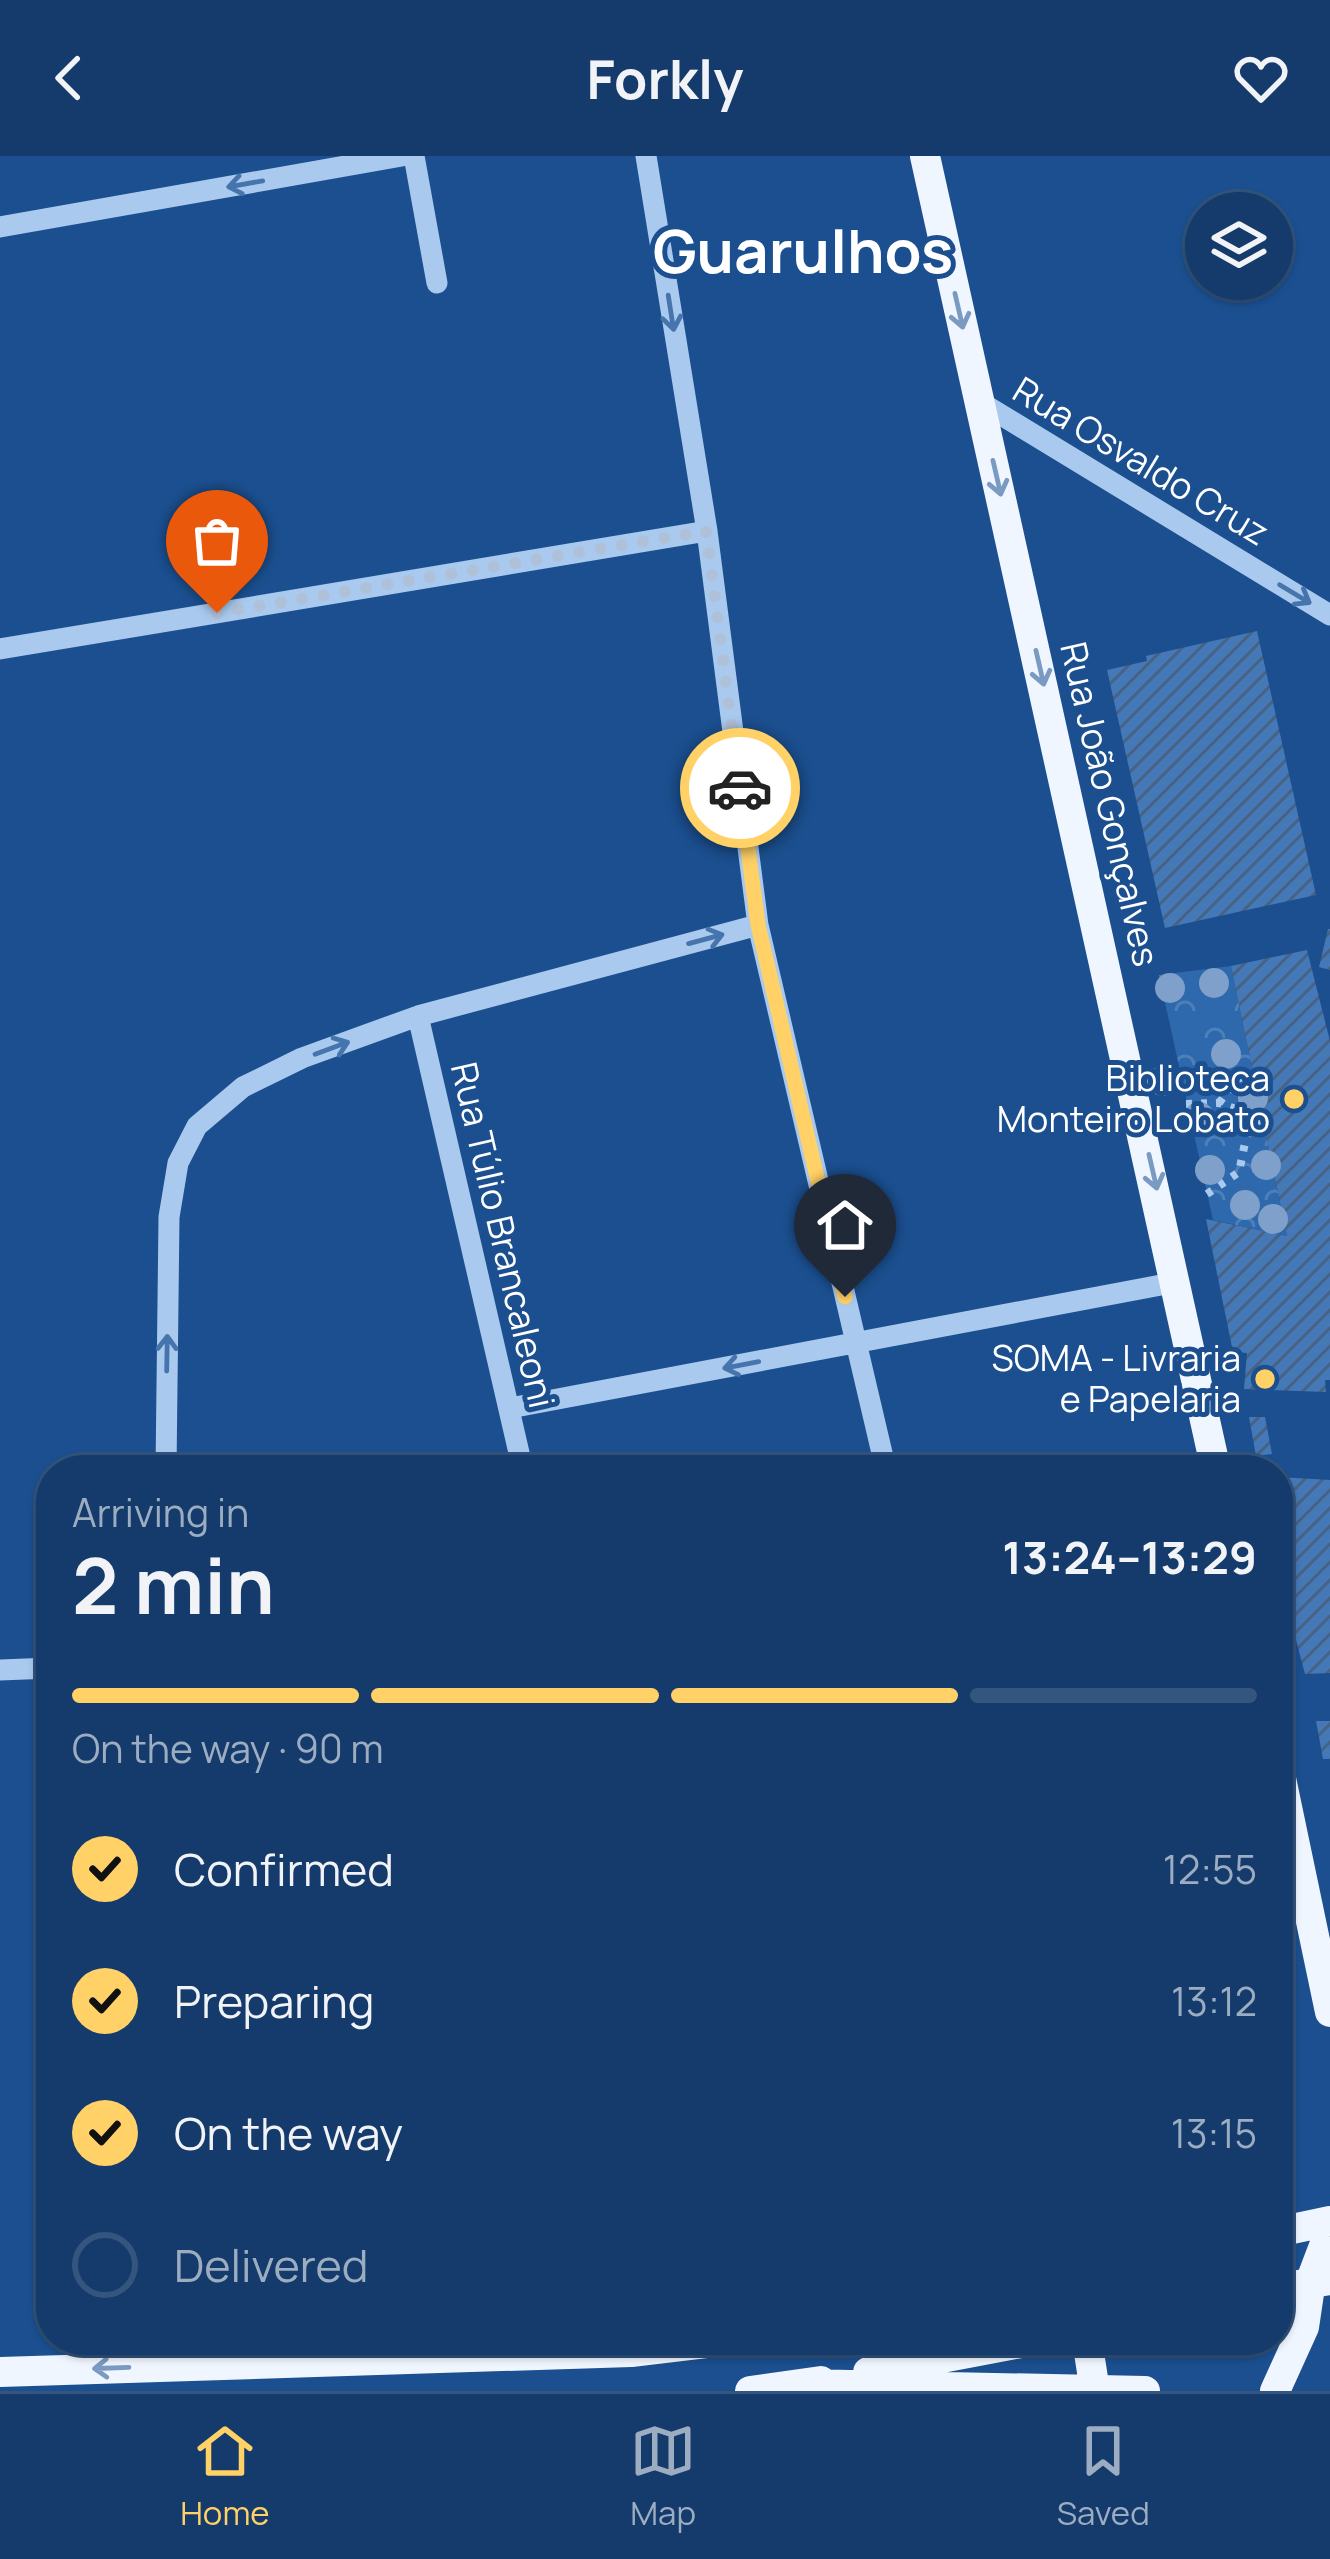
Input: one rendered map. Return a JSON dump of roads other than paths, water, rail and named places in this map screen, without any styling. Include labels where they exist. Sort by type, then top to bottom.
[{"type":"main road","name":"Rua João Gonçalves","points":[[925,156],[1213,1455]]},
{"type":"main road","points":[[1293,1836],[1330,2012]]},
{"type":"main road","points":[[1293,2229],[1330,2225],[1324,2287],[1293,2351]]},
{"type":"main road","points":[[1293,2288],[1324,2287]]},
{"type":"main road","points":[[0,2372],[165,2355]]},
{"type":"main road","points":[[750,2391],[957,2355]]},
{"type":"main road","points":[[1089,2355],[1095,2390]]},
{"type":"main road","points":[[1275,2391],[1291,2355]]},
{"type":"main road","points":[[802,2384],[1145,2391]]},
{"type":"street","points":[[0,227],[402,156]]},
{"type":"street","points":[[414,156],[437,283]]},
{"type":"street","points":[[646,156],[706,531],[758,925],[882,1455]]},
{"type":"street","name":"Rua Osvaldo Cruz","points":[[980,402],[1330,615]]},
{"type":"street","points":[[0,649],[706,531]]},
{"type":"street","points":[[166,1455],[169,1217],[178,1163],[197,1126],[242,1087],[302,1058],[418,1016],[758,925]]},
{"type":"street","name":"Rua Túlio Brancaleoni","points":[[418,1016],[520,1455]]},
{"type":"street","points":[[510,1408],[1177,1282]]},
{"type":"street","points":[[0,1670],[36,1669]]},
{"type":"place","name":"Biblioteca Monteiro Lobato","points":[[1294,1099]]},
{"type":"place","name":"SOMA - Livraria e Papelaria","points":[[1265,1379]]},
{"type":"district","name":"Guarulhos","points":[[803,252]]}]
